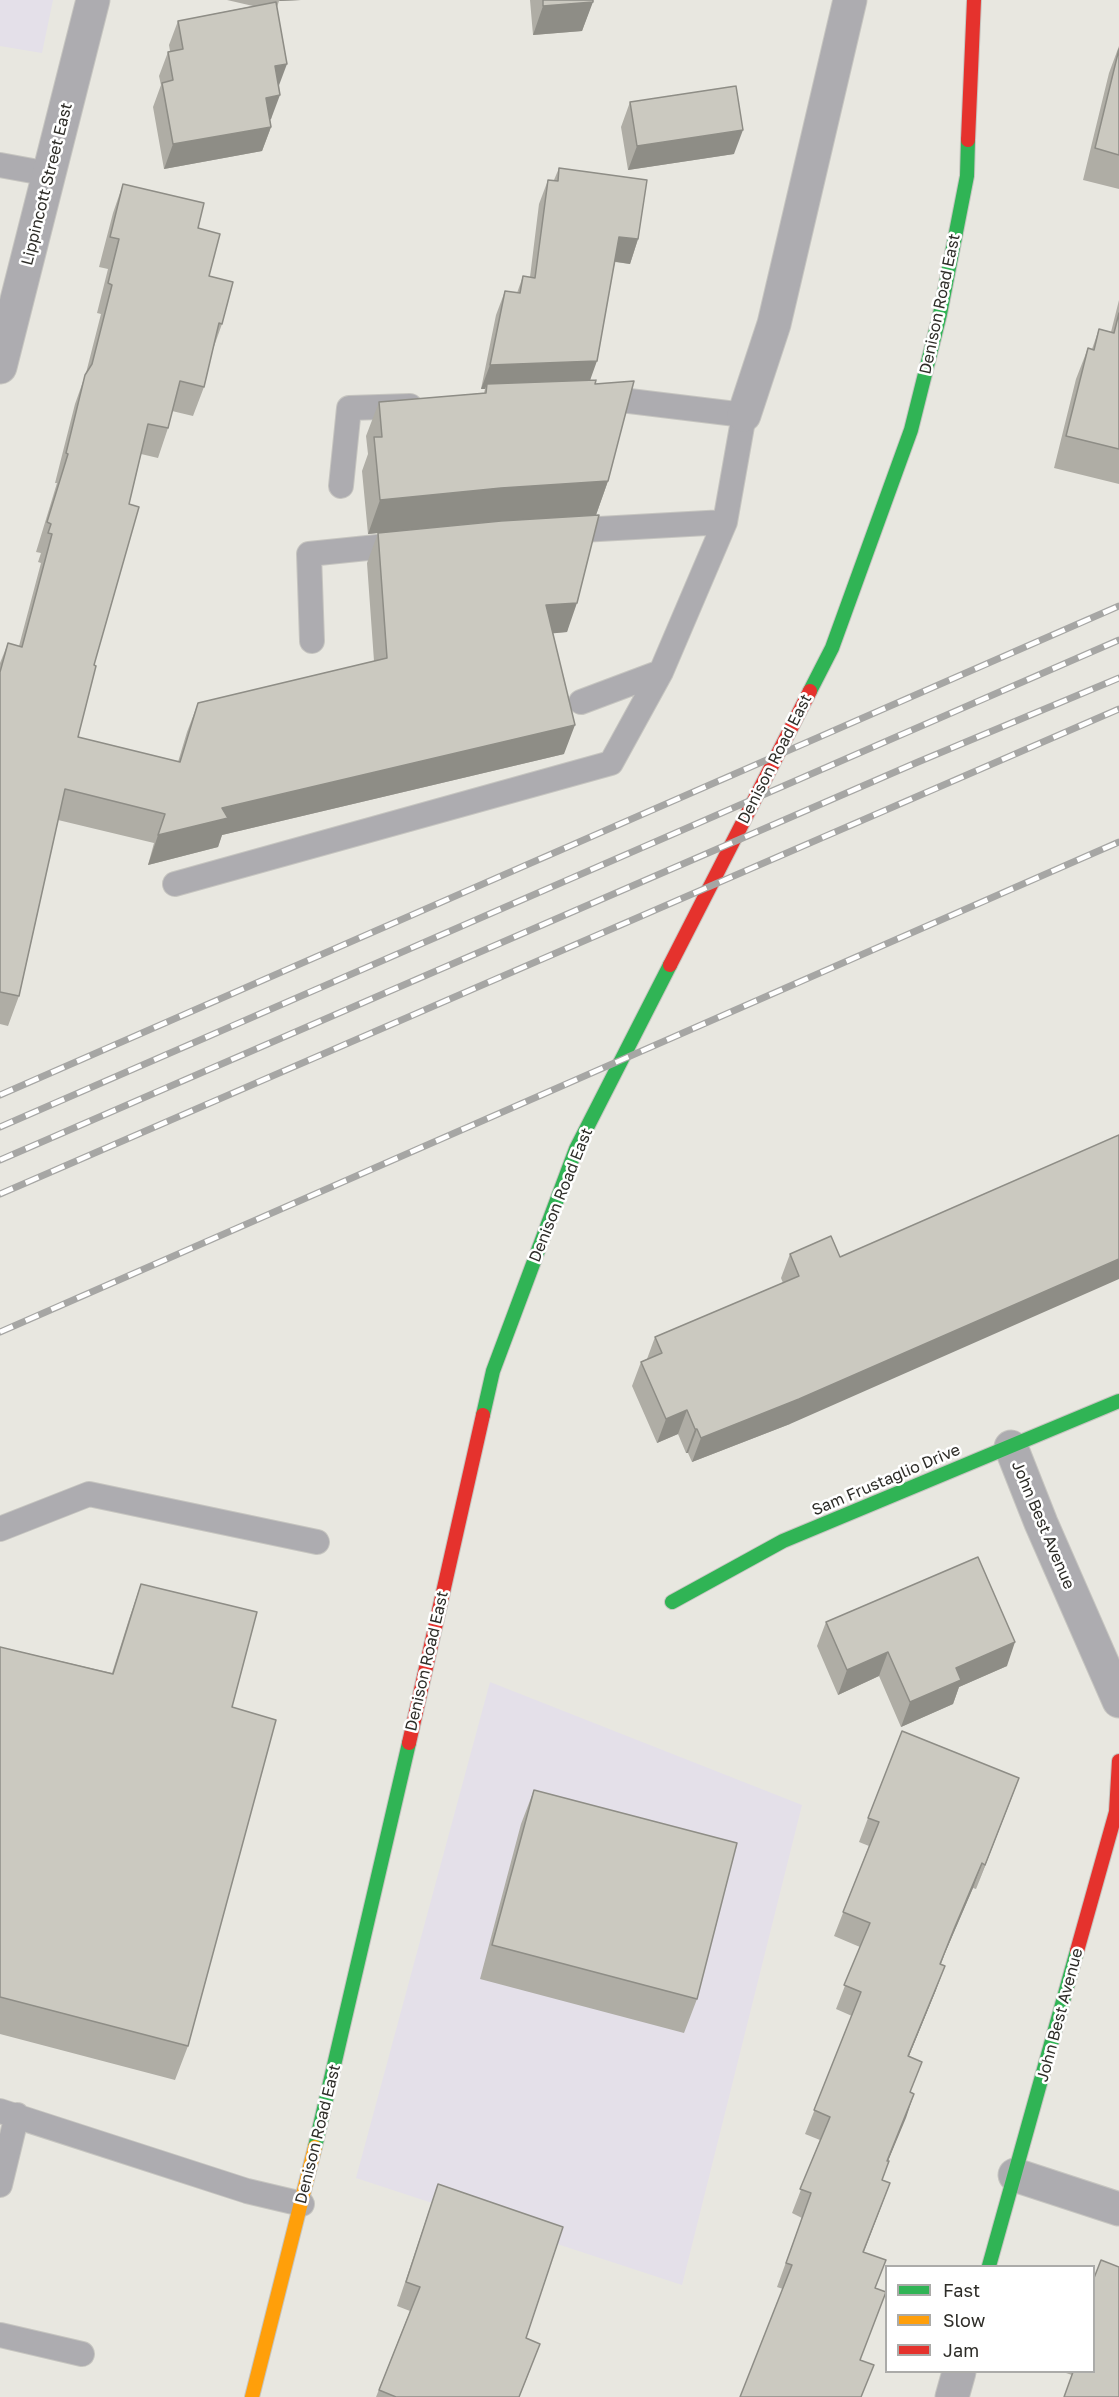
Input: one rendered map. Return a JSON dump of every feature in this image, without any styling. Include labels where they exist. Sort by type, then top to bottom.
[{"type":"street","name":"Lippincott Street East","points":[[0,367],[93,0]]},
{"type":"street","points":[[744,415],[774,324],[850,0]]},
{"type":"street","name":"Denison Road East","points":[[252,2397],[334,2072],[493,1371],[576,1149],[832,648],[911,430],[940,314],[967,176],[974,0]]},
{"type":"street","name":"Sam Frustaglio Drive","points":[[672,1602],[783,1541],[1119,1401]]},
{"type":"street","name":"John Best Avenue","points":[[1011,1447],[1041,1523],[1119,1701]]},
{"type":"street","name":"John Best Avenue","points":[[989,2265],[1116,1812],[1119,1761]]},
{"type":"street","points":[[1016,2175],[1119,2208]]},
{"type":"street","points":[[952,2397],[960,2373]]},
{"type":"lane","points":[[0,165],[49,174]]},
{"type":"lane","points":[[175,884],[611,763],[661,672],[725,522],[744,415],[613,399],[578,400]]},
{"type":"lane","points":[[341,486],[349,408],[429,405]]},
{"type":"lane","points":[[536,533],[725,522]]},
{"type":"lane","points":[[312,641],[309,554],[433,541]]},
{"type":"lane","points":[[581,702],[661,672]]},
{"type":"lane","points":[[0,1529],[89,1494],[317,1542]]},
{"type":"lane","points":[[0,2185],[9,2113],[247,2191],[302,2204]]},
{"type":"lane","points":[[0,2335],[82,2354]]},
{"type":"shaded area","points":[[0,0],[53,0],[42,53],[0,46]]},
{"type":"shaded area","points":[[490,1682],[802,1805],[682,2285],[356,2178]]},
{"type":"building","points":[[543,0],[593,0],[593,2],[543,6]]},
{"type":"building","points":[[276,2],[287,64],[275,66],[280,95],[266,98],[271,127],[173,144],[162,83],[173,80],[168,52],[183,49],[178,21]]},
{"type":"building","points":[[1119,49],[1119,155],[1095,148]]},
{"type":"building","points":[[736,86],[743,130],[637,146],[630,102]]},
{"type":"building","points":[[559,168],[647,180],[638,239],[619,237],[597,361],[490,365],[505,291],[520,293],[523,276],[535,278],[548,180],[558,181]]},
{"type":"building","points":[[123,184],[204,203],[198,228],[220,234],[209,276],[233,282],[222,324],[219,323],[204,387],[180,381],[168,428],[148,424],[129,504],[139,507],[94,665],[96,666],[78,737],[180,762],[198,703],[387,658],[378,533],[501,521],[599,515],[577,603],[546,605],[575,725],[222,808],[228,818],[158,835],[165,814],[65,789],[19,996],[0,992],[0,672],[8,643],[22,647],[52,534],[48,533],[51,524],[47,522],[68,454],[66,453],[85,375],[92,364],[112,285],[108,283],[119,239],[110,237]]},
{"type":"building","points":[[1119,313],[1119,449],[1066,436],[1088,348],[1094,350],[1099,329],[1114,333]]},
{"type":"building","points":[[596,380],[595,384],[634,381],[608,481],[501,488],[380,500],[374,437],[382,437],[379,402],[486,393],[487,384]]},
{"type":"building","points":[[1119,1135],[1119,1259],[799,1399],[701,1438],[687,1410],[666,1419],[641,1362],[662,1353],[655,1337],[799,1276],[790,1254],[831,1236],[840,1257]]},
{"type":"building","points":[[978,1557],[1015,1642],[956,1668],[961,1680],[910,1702],[888,1652],[847,1670],[826,1622]]},
{"type":"building","points":[[141,1584],[257,1612],[232,1707],[276,1720],[188,2046],[0,1997],[0,1647],[113,1674]]},
{"type":"building","points":[[902,1731],[1019,1778],[985,1865],[982,1863],[940,1964],[945,1966],[908,2056],[922,2062],[910,2092],[914,2094],[887,2161],[889,2161],[882,2180],[890,2183],[863,2252],[886,2260],[875,2288],[885,2292],[885,2295],[860,2360],[874,2365],[861,2397],[740,2397],[792,2265],[786,2263],[811,2193],[800,2189],[830,2117],[814,2110],[861,1992],[844,1985],[870,1923],[843,1912],[879,1822],[868,1818]]},
{"type":"building","points":[[534,1790],[737,1843],[697,1999],[492,1945]]},
{"type":"building","points":[[438,2184],[563,2227],[526,2338],[540,2344],[519,2397],[396,2397],[379,2390],[420,2287],[406,2282]]},
{"type":"building","points":[[1101,2260],[1119,2267],[1119,2397],[1064,2397],[1073,2373],[1095,2373],[1095,2275]]},
{"type":"railway","points":[[0,1095],[1119,606]]},
{"type":"railway","points":[[0,1127],[1119,640]]},
{"type":"railway","points":[[0,1160],[918,762],[1119,678]]},
{"type":"railway","points":[[0,1194],[1119,709]]},
{"type":"railway","points":[[0,1332],[1119,842]]},
{"type":"traffic: fast","points":[[810,691],[832,648],[911,430],[940,314],[967,176],[968,140]]},
{"type":"traffic: fast","points":[[483,1415],[493,1371],[576,1149],[670,965]]},
{"type":"traffic: fast","points":[[672,1602],[783,1541],[1119,1401]]},
{"type":"traffic: fast","points":[[315,2147],[409,1743]]},
{"type":"traffic: fast","points":[[989,2265],[1077,1951]]},
{"type":"traffic: slow","points":[[252,2397],[315,2147]]},
{"type":"traffic: jam","points":[[968,140],[974,0]]},
{"type":"traffic: jam","points":[[670,965],[810,691]]},
{"type":"traffic: jam","points":[[409,1743],[483,1415]]},
{"type":"traffic: jam","points":[[1077,1951],[1116,1812],[1119,1761]]}]
